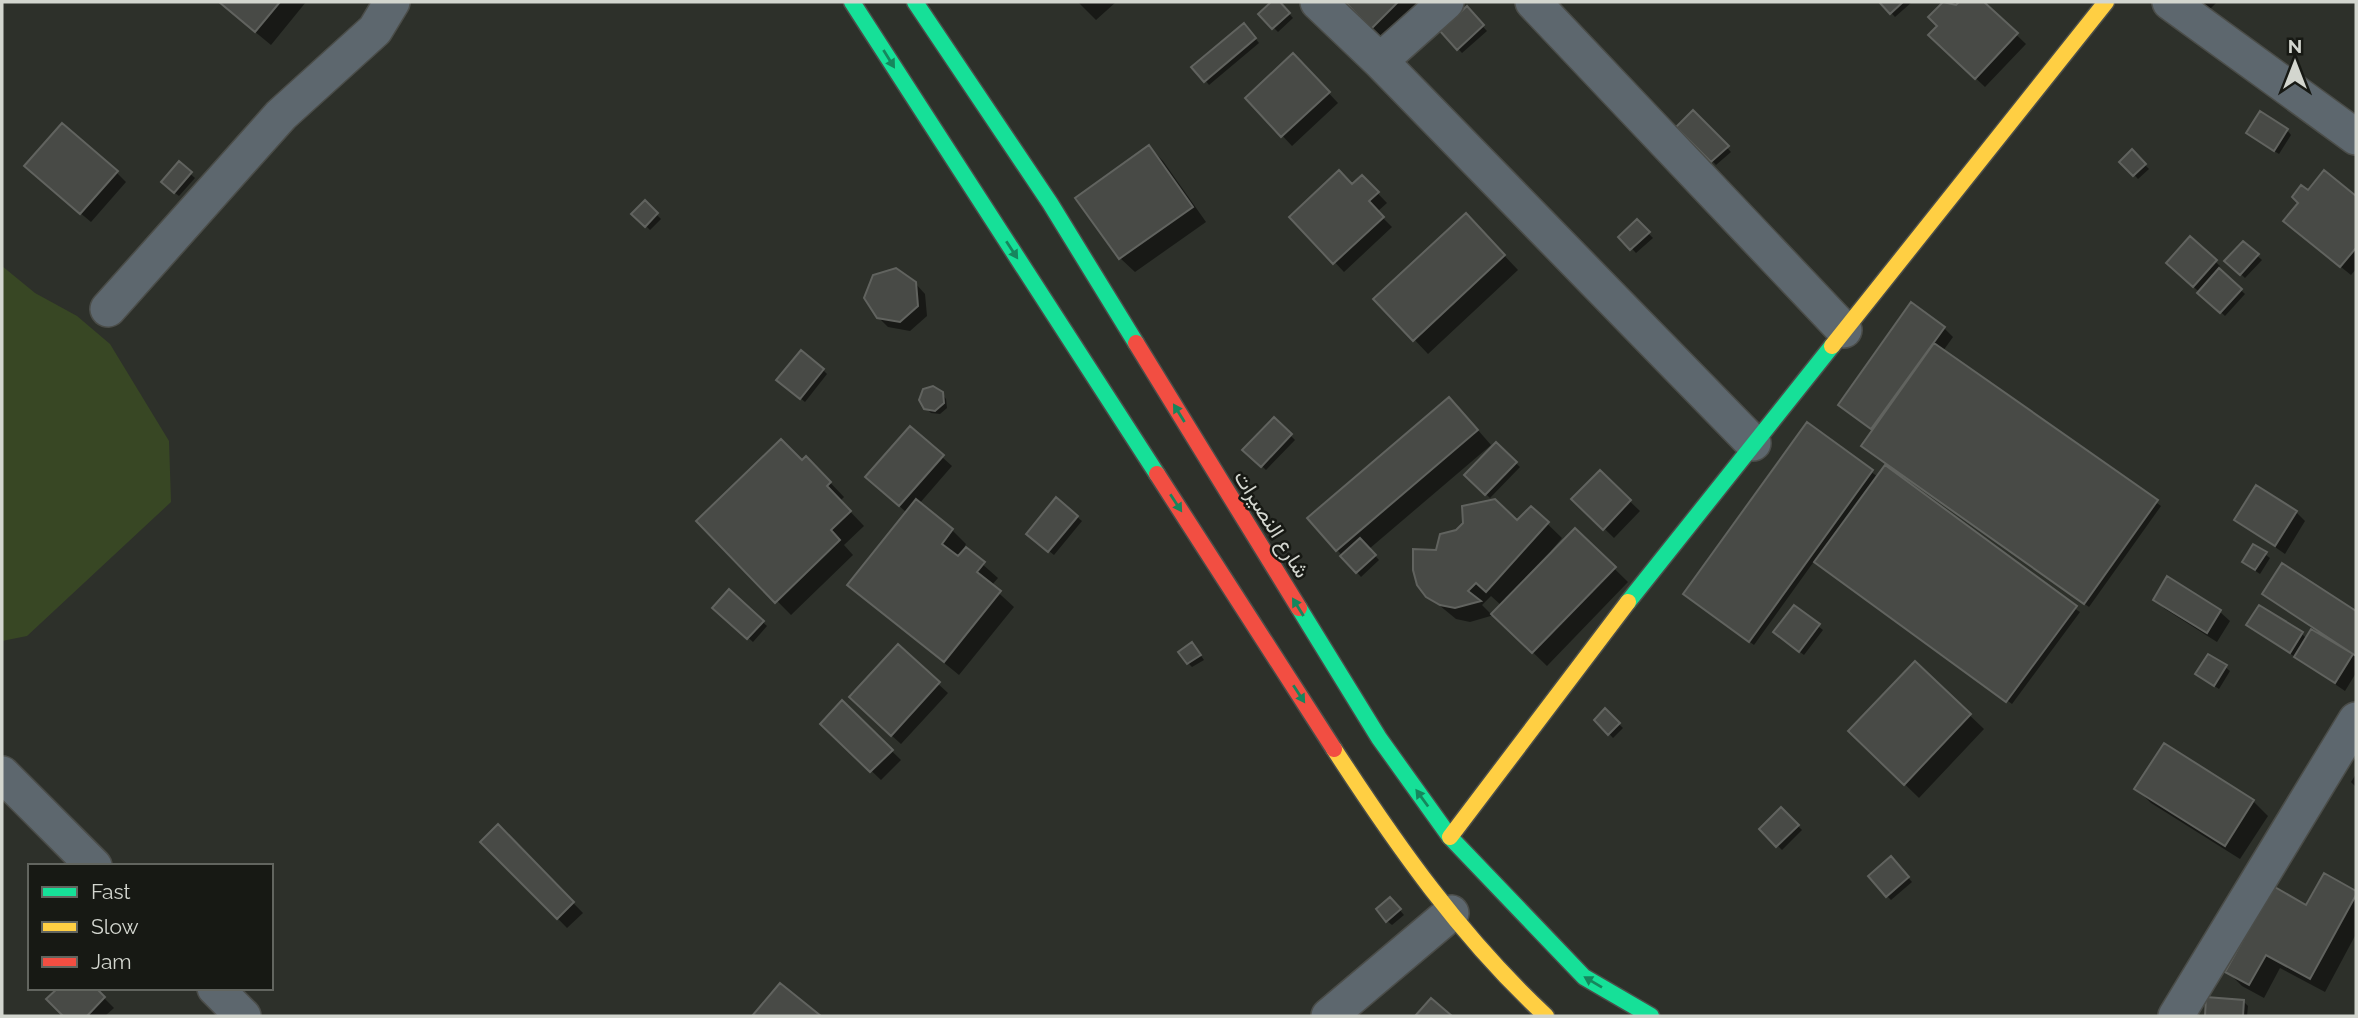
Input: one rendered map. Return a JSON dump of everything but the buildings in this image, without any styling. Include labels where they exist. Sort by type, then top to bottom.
[{"type":"main road","points":[[852,2],[1398,848],[1426,886],[1506,981],[1546,1016]]},
{"type":"main road","name":"شارع النصيرات","points":[[915,2],[1051,203],[1379,738],[1450,838],[1584,977],[1651,1016]]},
{"type":"main road","points":[[1450,838],[1656,566],[2106,2]]},
{"type":"street","points":[[108,309],[281,115],[375,30],[392,2]]},
{"type":"street","points":[[1318,2],[1380,61],[1754,443]]},
{"type":"street","points":[[1380,61],[1446,2]]},
{"type":"street","points":[[1533,2],[1844,330]]},
{"type":"street","points":[[2170,2],[2356,137]]},
{"type":"street","points":[[2176,1016],[2356,720]]},
{"type":"street","points":[[2,774],[91,864]]},
{"type":"street","points":[[1329,1016],[1451,913]]},
{"type":"street","points":[[217,990],[243,1016]]},
{"type":"green space","points":[[2,266],[35,293],[77,316],[110,344],[169,441],[171,502],[27,636],[2,641]]},
{"type":"traffic: fast","points":[[852,2],[1157,474]]},
{"type":"traffic: fast","points":[[915,2],[1050,203],[1136,343]]},
{"type":"traffic: fast","points":[[1628,602],[1832,346]]},
{"type":"traffic: fast","points":[[1299,608],[1379,738],[1450,837],[1584,977],[1651,1016]]},
{"type":"traffic: slow","points":[[1832,346],[2106,2]]},
{"type":"traffic: slow","points":[[1450,837],[1628,602]]},
{"type":"traffic: slow","points":[[1334,749],[1406,855],[1458,922],[1515,986],[1546,1016]]},
{"type":"traffic: jam","points":[[1136,343],[1299,608]]},
{"type":"traffic: jam","points":[[1157,474],[1334,749]]}]
